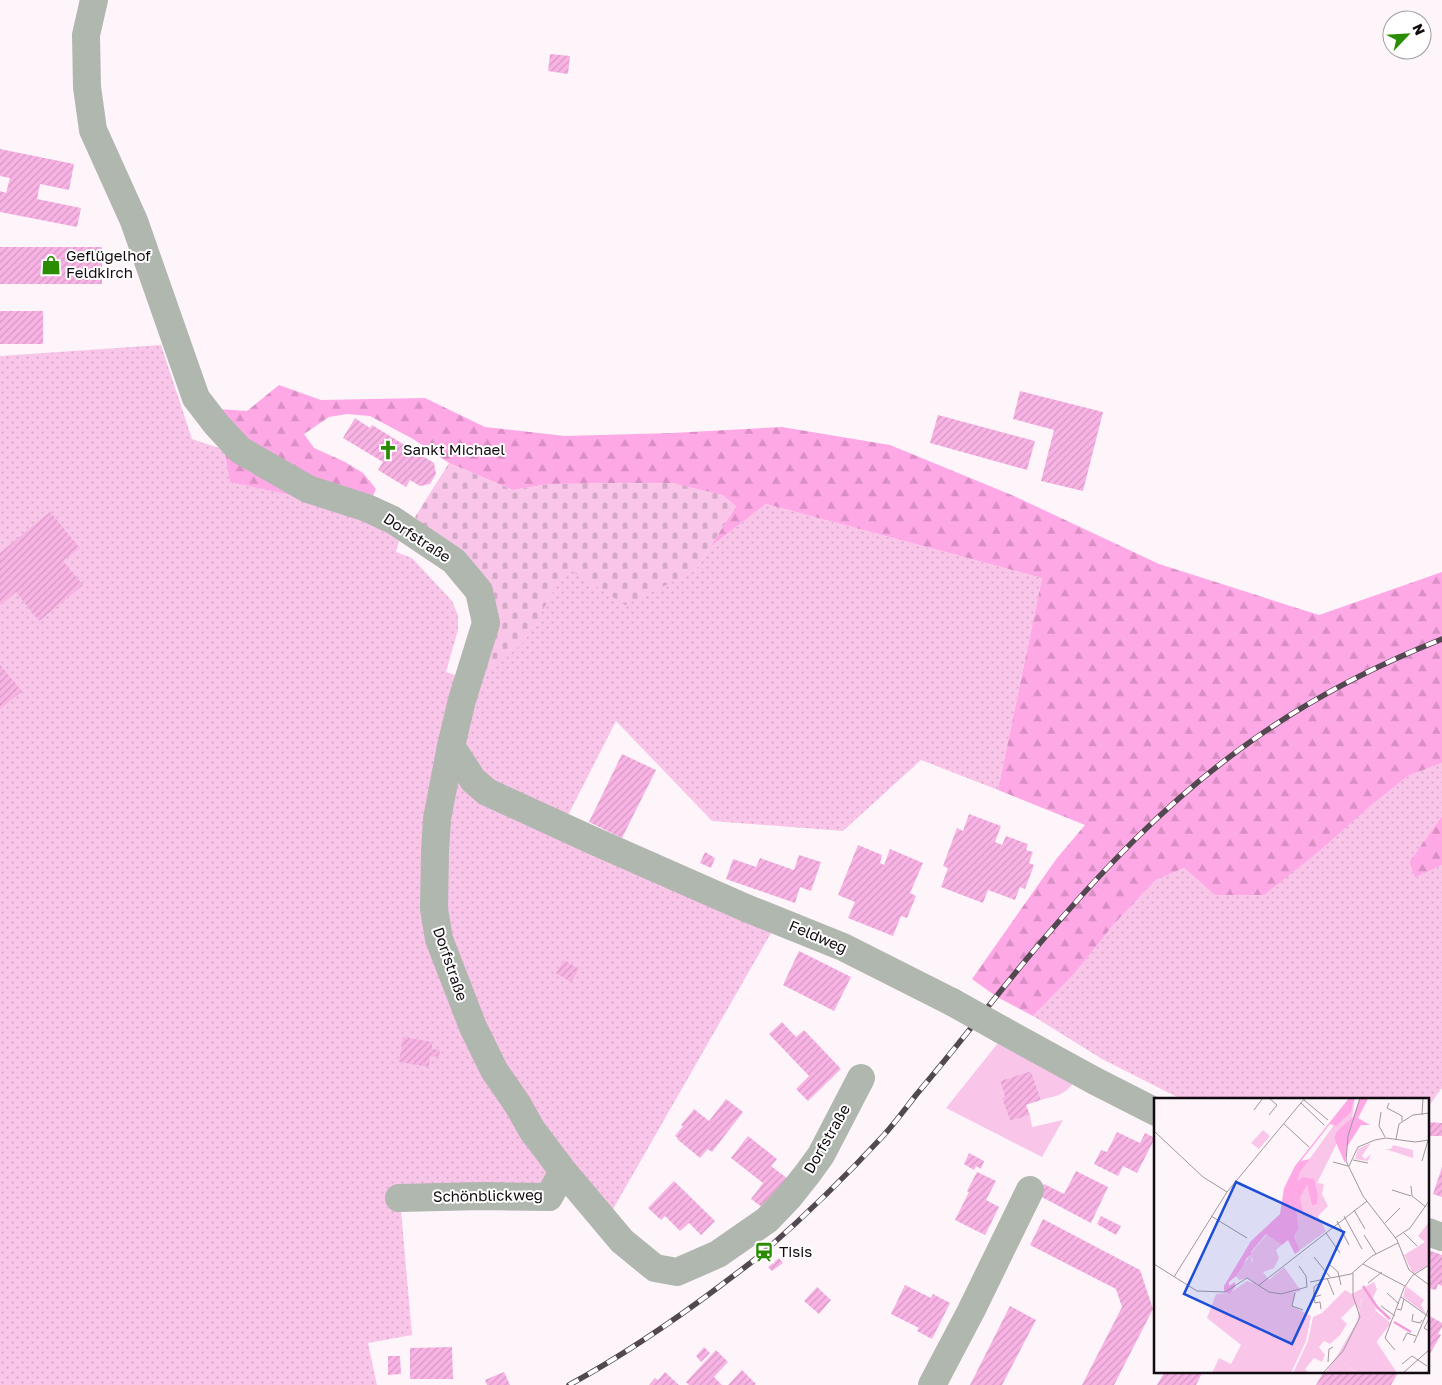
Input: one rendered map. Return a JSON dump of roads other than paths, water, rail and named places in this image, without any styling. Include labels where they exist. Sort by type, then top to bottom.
[{"type":"street","name":"Dorfstraße","points":[[94,0],[86,35],[87,86],[93,130],[134,221],[196,398],[216,424],[240,450],[308,489],[367,508],[393,520],[454,561],[479,591],[486,623],[462,700],[441,798],[438,819],[434,909],[439,940],[461,998],[494,1070],[518,1105],[532,1130],[563,1172],[622,1241],[655,1268],[677,1272],[718,1254],[767,1220],[789,1197],[821,1155],[861,1078]]},
{"type":"street","name":"Feldweg","points":[[451,746],[474,780],[487,792],[737,904],[843,947],[952,1002],[1095,1081],[1154,1111]]},
{"type":"street","points":[[441,798],[474,780]]},
{"type":"street","name":"Schönblickweg","points":[[399,1198],[549,1197],[563,1172]]},
{"type":"street","points":[[932,1385],[971,1311],[1030,1190]]},
{"type":"street","points":[[1430,1233],[1442,1237]]},
{"type":"railway","points":[[569,1385],[627,1350],[702,1299],[761,1255],[811,1209],[855,1166],[887,1131],[1030,955],[1082,895],[1136,838],[1194,785],[1257,737],[1323,695],[1370,671],[1442,639]]},
{"type":"place","name":"Geflügelhof Feldkirch","points":[[51,265]]},
{"type":"place","name":"Sankt Michael","points":[[388,450]]},
{"type":"place","name":"Tisis","points":[[764,1252]]}]
